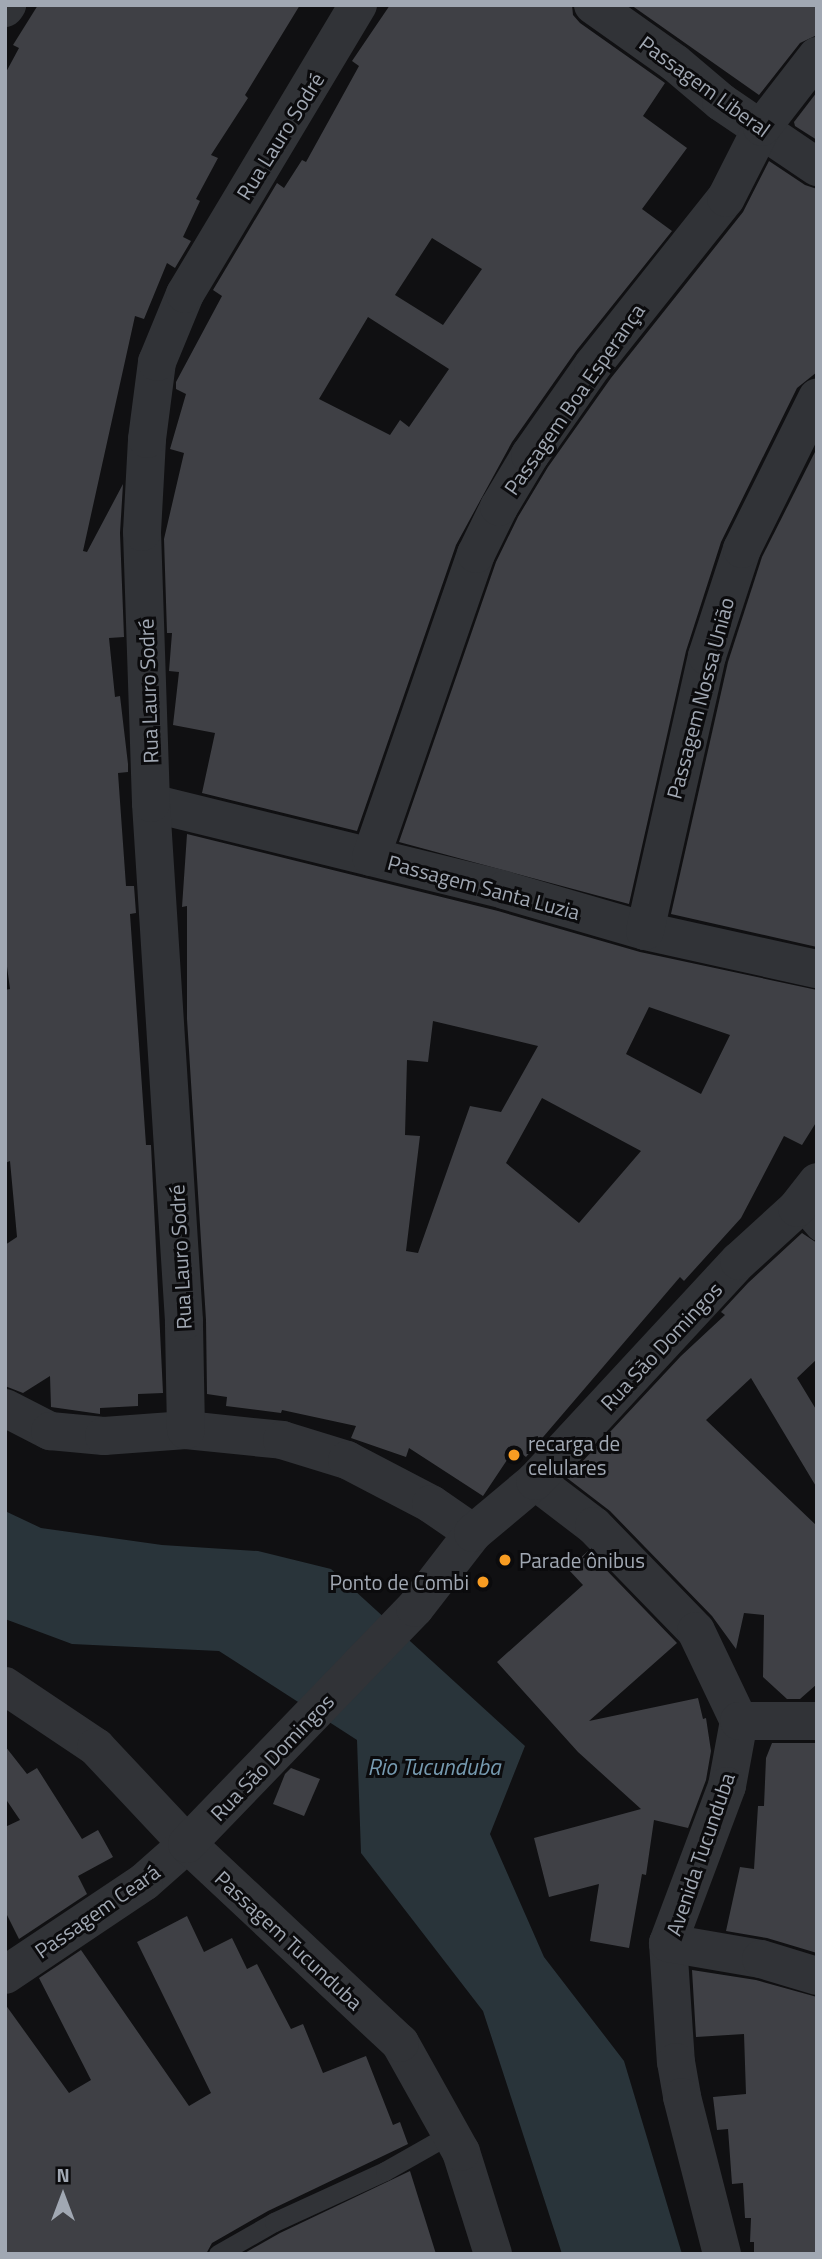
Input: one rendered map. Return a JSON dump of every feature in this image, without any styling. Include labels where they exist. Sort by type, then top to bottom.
[{"type":"street","name":"Rua Lauro Sodré","points":[[186,1430],[184,1321],[151,803],[142,532],[147,439],[157,362],[192,283],[358,5]]},
{"type":"street","name":"Passagem Liberal","points":[[593,5],[675,63],[721,103],[762,127],[817,167]]},
{"type":"street","name":"Passagem Boa Esperança","points":[[372,857],[476,554],[499,507],[530,455],[593,365],[726,198],[762,127],[817,56]]},
{"type":"street","name":"Passagem Nossa União","points":[[645,931],[707,656],[742,549],[817,398]]},
{"type":"street","name":"Passagem Santa Luzia","points":[[151,803],[504,890],[645,931],[817,969]]},
{"type":"street","name":"Rua São Domingos","points":[[187,1844],[415,1608],[473,1533],[535,1481],[739,1261],[810,1207]]},
{"type":"street","points":[[5,1408],[50,1431],[104,1436],[186,1430],[282,1440],[347,1460],[431,1504],[473,1533]]},
{"type":"street","points":[[535,1481],[594,1526],[696,1631],[739,1721],[817,1721]]},
{"type":"street","name":"Passagem Tucunduba","points":[[5,1686],[96,1747],[187,1844],[400,2043],[452,2133],[493,2254]]},
{"type":"street","name":"Avenida Tucunduba","points":[[722,2254],[682,2098],[668,1943],[727,1786],[739,1721]]},
{"type":"street","name":"Passagem Ceará","points":[[5,1975],[144,1882],[187,1844]]},
{"type":"street","points":[[668,1943],[761,1959],[817,1976]]},
{"type":"lane","points":[[218,2254],[274,2222],[385,2171],[452,2133]]},
{"type":"water","name":"Rio Tucunduba","points":[[5,1511],[41,1528],[162,1545],[258,1551],[331,1569],[525,1746],[490,1834],[544,1957],[624,2061],[682,2254],[562,2254],[483,2011],[361,1853],[357,1740],[219,1651],[72,1644],[5,1619]]},
{"type":"building","points":[[38,5],[300,5],[245,95],[248,98],[211,155],[218,158],[196,199],[200,201],[183,237],[191,241],[175,268],[167,263],[144,319],[135,316],[83,551],[87,552],[123,484],[120,533],[124,637],[109,638],[115,697],[120,696],[128,764],[128,772],[118,773],[126,886],[134,886],[136,913],[130,914],[146,1145],[151,1145],[163,1393],[138,1394],[138,1406],[100,1408],[100,1414],[51,1407],[50,1376],[23,1393],[5,1386],[5,1245],[17,1237],[10,1161],[5,1163],[5,990],[10,989],[5,952],[5,74],[19,48],[13,45]]},
{"type":"building","points":[[390,5],[572,5],[573,15],[580,23],[665,83],[643,116],[687,148],[642,209],[672,231],[576,351],[512,442],[456,545],[357,831],[202,793],[215,733],[173,725],[179,672],[169,671],[172,633],[167,633],[164,539],[184,453],[170,449],[186,394],[176,389],[176,382],[222,296],[213,290],[277,183],[284,188],[302,160],[306,162],[359,66],[352,61]],"holes":[[[432,238],[482,269],[443,325],[395,295]],[[368,317],[449,369],[409,427],[400,420],[390,435],[319,399]]]},
{"type":"building","points":[[631,5],[817,5],[817,35],[800,43],[759,95]]},
{"type":"building","points":[[817,92],[817,140],[795,126],[794,122]]},
{"type":"building","points":[[769,161],[805,185],[817,189],[817,372],[797,388],[721,542],[686,651],[629,904],[399,842],[496,562],[518,517],[548,467],[611,378],[743,212]]},
{"type":"building","points":[[817,448],[817,947],[671,914],[728,662],[762,557]]},
{"type":"building","points":[[187,834],[498,911],[640,952],[817,990],[817,1121],[802,1145],[784,1136],[741,1218],[684,1281],[680,1277],[526,1457],[515,1448],[483,1496],[409,1448],[406,1457],[351,1438],[356,1426],[282,1410],[281,1413],[226,1406],[227,1397],[207,1394],[206,1320],[187,1019],[187,906],[182,907]],"holes":[[[649,1007],[730,1035],[701,1094],[626,1054]],[[433,1021],[538,1046],[501,1112],[470,1106],[418,1253],[406,1251],[420,1136],[405,1135],[407,1060],[428,1062]],[[542,1098],[641,1151],[579,1223],[506,1163]]]},
{"type":"building","points":[[802,1233],[817,1243],[817,1359],[797,1378],[817,1411],[817,1488],[751,1378],[706,1420],[817,1526],[817,1684],[800,1699],[787,1699],[763,1677],[764,1615],[744,1613],[736,1649],[712,1616],[610,1511],[567,1478],[681,1356],[725,1315],[721,1312],[748,1283]]},
{"type":"building","points":[[588,1551],[677,1643],[589,1721],[698,1698],[703,1719],[706,1718],[711,1751],[706,1780],[688,1828],[654,1820],[646,1875],[642,1874],[629,1948],[590,1941],[599,1884],[549,1897],[534,1838],[641,1809],[578,1752],[497,1662],[583,1585],[568,1569]]},
{"type":"building","points":[[772,1743],[817,1743],[817,1953],[767,1938],[726,1931],[740,1867],[754,1869],[758,1806],[764,1806],[766,1758]]},
{"type":"building","points":[[5,1746],[27,1774],[37,1768],[82,1839],[98,1830],[113,1857],[78,1876],[87,1894],[19,1939],[5,1911],[5,1827],[20,1820],[5,1798]]},
{"type":"building","points":[[291,1768],[320,1779],[304,1816],[273,1804],[285,1774]]},
{"type":"building","points":[[187,1916],[204,1952],[232,1938],[247,1969],[257,1964],[291,2029],[303,2024],[323,2073],[366,2056],[393,2125],[400,2122],[408,2144],[268,2211],[212,2243],[206,2254],[5,2254],[5,2004],[69,2093],[91,2080],[39,1978],[81,1950],[189,2106],[211,2093],[137,1942]]},
{"type":"building","points":[[692,1970],[756,1980],[817,1997],[817,2254],[754,2254],[754,2242],[750,2242],[751,2218],[745,2218],[743,2183],[732,2184],[728,2129],[717,2130],[713,2097],[746,2094],[744,2034],[696,2037]]},
{"type":"building","points":[[410,2171],[436,2254],[243,2254],[280,2233]]},
{"type":"place","name":"recarga de celulares","points":[[514,1455]]},
{"type":"place","name":"Parade ônibus","points":[[505,1560]]},
{"type":"place","name":"Ponto de Combi","points":[[483,1582]]}]
